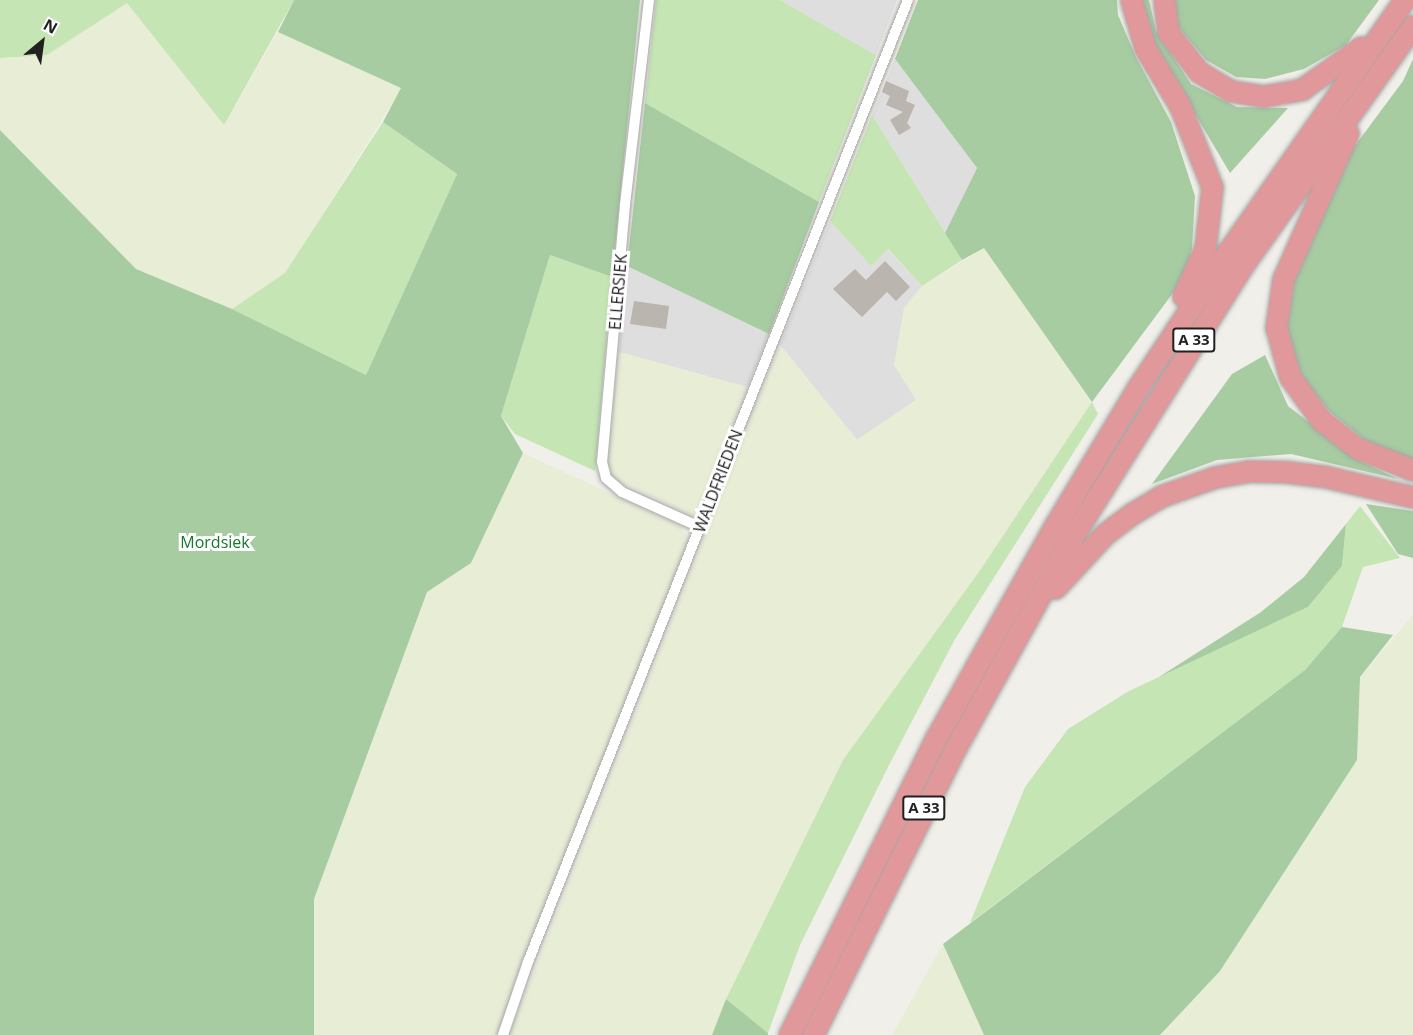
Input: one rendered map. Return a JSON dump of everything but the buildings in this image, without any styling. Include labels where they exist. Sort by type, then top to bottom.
[{"type":"highway","points":[[1131,0],[1145,48],[1180,106],[1212,187],[1205,248],[1194,280],[1144,359],[1138,387]]},
{"type":"highway","points":[[1164,0],[1168,32],[1199,72],[1231,91],[1264,96],[1302,89],[1379,31]]},
{"type":"highway","name":"A 33","points":[[789,1035],[946,719],[1054,527],[1138,387],[1379,31],[1404,0]]},
{"type":"highway","name":"A 33","points":[[813,1035],[906,843],[1025,623],[1157,398],[1243,265],[1413,26]]},
{"type":"highway","points":[[1381,68],[1283,279],[1276,327],[1290,377],[1321,420],[1357,448],[1413,470]]},
{"type":"highway","points":[[1025,623],[1106,533],[1161,496],[1188,486],[1249,471],[1288,472],[1323,476],[1413,497]]},
{"type":"street","name":"ELLERSIEK","points":[[650,0],[625,205],[602,462],[606,478],[622,492],[700,527]]},
{"type":"street","name":"WALDFRIEDEN","points":[[503,1035],[528,962],[908,0]]},
{"type":"shaded area","points":[[780,0],[897,0],[876,55]]},
{"type":"shaded area","points":[[895,59],[977,168],[945,233],[872,115]]},
{"type":"shaded area","points":[[830,221],[871,266],[887,249],[922,286],[904,308],[916,400],[857,440],[780,345]]},
{"type":"shaded area","points":[[627,266],[769,334],[747,387],[619,352]]},
{"type":"green space","points":[[0,0],[294,0],[224,125],[127,3],[47,55],[0,58]]},
{"type":"green space","name":"Mordsiek","points":[[294,0],[640,0],[612,277],[550,255],[501,416],[523,453],[471,563],[427,592],[314,899],[314,1035],[0,1035],[0,130],[136,269],[232,309],[366,375],[457,174],[383,122],[401,88],[278,32]]},
{"type":"green space","points":[[656,0],[780,0],[876,55],[819,202],[645,103]]},
{"type":"green space","points":[[918,0],[1117,0],[1118,15],[1136,57],[1171,122],[1195,196],[1192,249],[1184,278],[1092,402],[984,248],[962,260],[945,233],[977,168],[895,59]]},
{"type":"green space","points":[[1141,0],[1149,0],[1156,31],[1191,84],[1237,107],[1288,108],[1230,173],[1149,36]]},
{"type":"green space","points":[[1173,0],[1379,0],[1346,45],[1304,69],[1265,79],[1236,77],[1206,60],[1176,24]]},
{"type":"green space","points":[[127,3],[224,125],[278,32],[402,88],[285,274],[232,309],[136,269],[0,130],[0,58],[47,55]]},
{"type":"green space","points":[[1413,59],[1413,461],[1366,441],[1330,412],[1299,374],[1286,330],[1291,286],[1351,151],[1403,81]]},
{"type":"green space","points":[[645,103],[819,202],[769,334],[627,266]]},
{"type":"green space","points":[[872,115],[962,260],[922,286],[888,249],[871,266],[830,221]]},
{"type":"green space","points":[[383,122],[457,174],[366,375],[232,309],[285,273]]},
{"type":"green space","points":[[984,248],[1092,402],[981,569],[843,760],[726,999],[712,1035],[509,1035],[780,345],[857,440],[916,400],[894,365],[904,308],[922,286]]},
{"type":"green space","points":[[550,255],[612,277],[595,471],[515,434],[501,416]]},
{"type":"green space","points":[[619,352],[747,387],[696,517],[614,479],[608,463]]},
{"type":"green space","points":[[1265,355],[1288,406],[1358,460],[1398,479],[1291,454],[1217,460],[1152,484],[1232,374]]},
{"type":"green space","points":[[1092,402],[1098,414],[955,639],[889,765],[800,945],[768,1033],[726,999],[843,760],[981,569]]},
{"type":"green space","points":[[523,453],[681,526],[689,541],[496,1035],[314,1035],[314,899],[427,592],[471,563]]},
{"type":"green space","points":[[1366,504],[1413,511],[1413,558],[1398,554]]},
{"type":"green space","points":[[1360,506],[1400,558],[1363,567],[1342,627],[1305,670],[970,923],[1025,787],[1068,729],[1129,691],[1308,607],[1342,566],[1346,524]]},
{"type":"green space","points":[[1346,524],[1342,566],[1308,607],[1159,677],[1261,612],[1304,577]]},
{"type":"green space","points":[[1413,615],[1413,1035],[1160,1035],[1220,971],[1357,760],[1360,677]]},
{"type":"green space","points":[[1342,627],[1393,635],[1360,677],[1357,760],[1220,971],[1160,1035],[984,1035],[943,944],[1305,670]]},
{"type":"green space","points":[[943,944],[984,1035],[892,1035]]},
{"type":"green space","points":[[726,999],[768,1033],[768,1035],[712,1035]]}]
